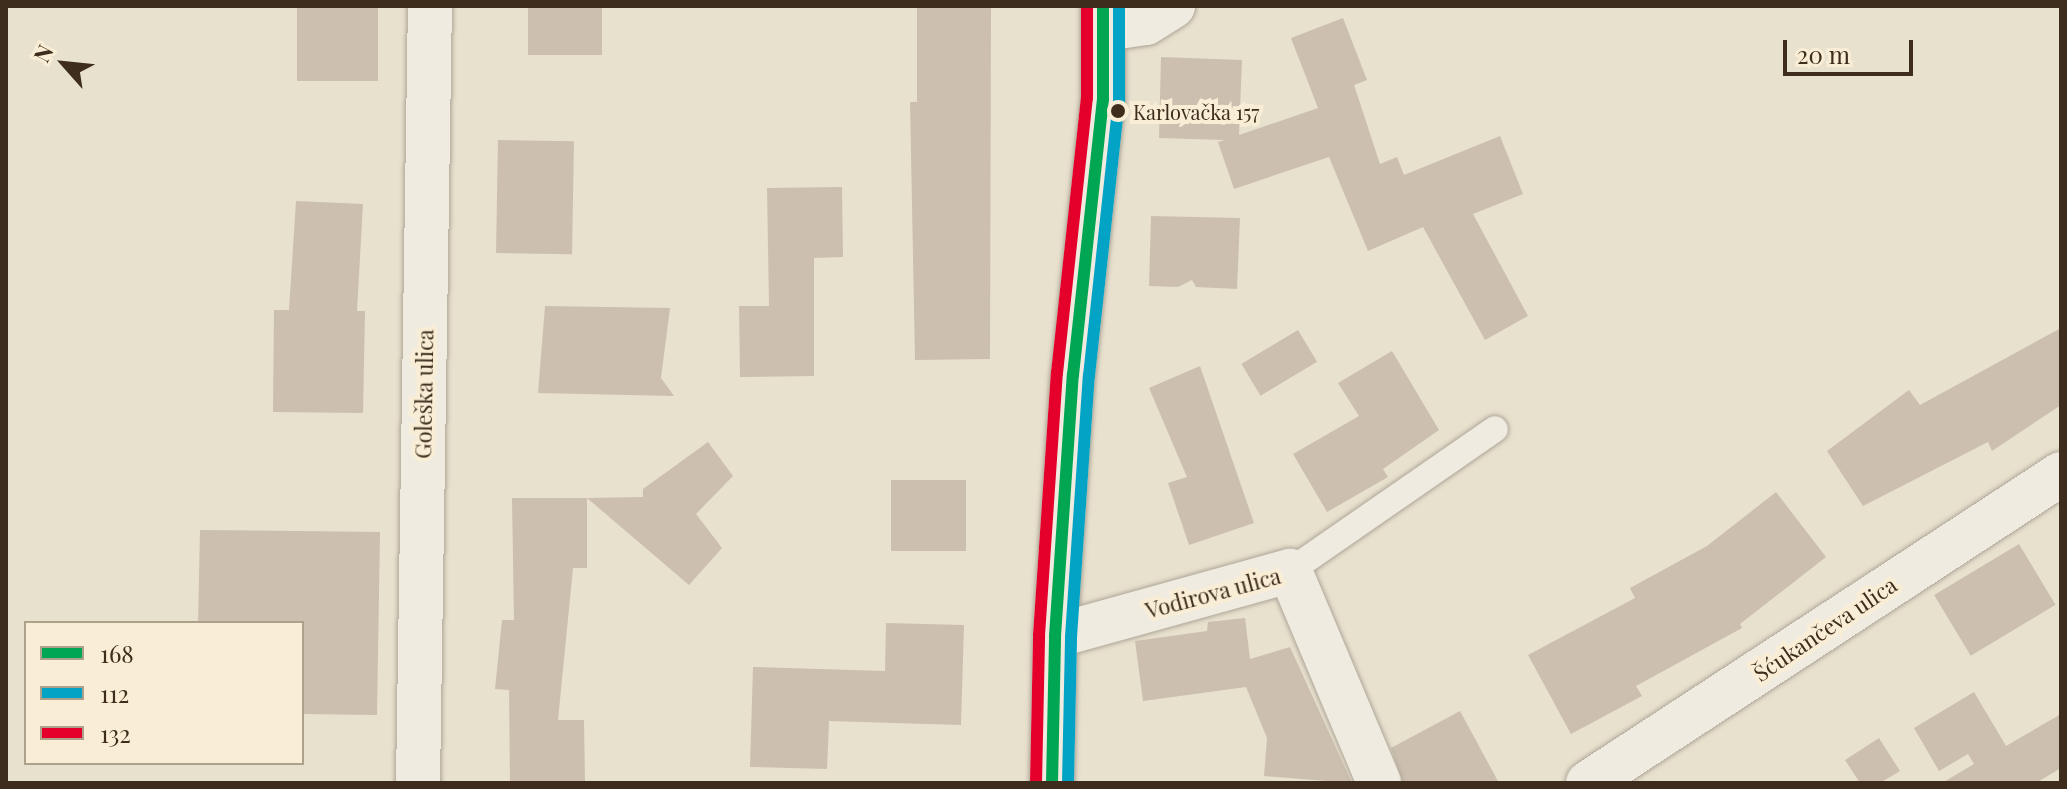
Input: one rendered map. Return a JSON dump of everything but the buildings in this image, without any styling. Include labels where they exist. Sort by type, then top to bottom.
[{"type":"street","name":"Goleška ulica","points":[[418,783],[430,6]]},
{"type":"street","points":[[1052,783],[1055,636],[1104,17],[1146,23],[1173,6]]},
{"type":"street","name":"Šćukančeva ulica","points":[[1588,783],[2061,474]]},
{"type":"street","name":"Vodirova ulica","points":[[1055,636],[1290,571],[1379,783]]},
{"type":"lane","points":[[1290,571],[1495,429]]},
{"type":"transit line","name":"132","points":[[1036,783],[1039,635],[1057,373],[1087,98],[1087,6]]},
{"type":"transit line","name":"168","points":[[1052,783],[1055,636],[1073,375],[1103,99],[1103,6]]},
{"type":"transit line","name":"112","points":[[1068,783],[1071,637],[1089,376],[1119,101],[1119,6]]},
{"type":"place","name":"Karlovačka 157","points":[[1118,111]]}]
